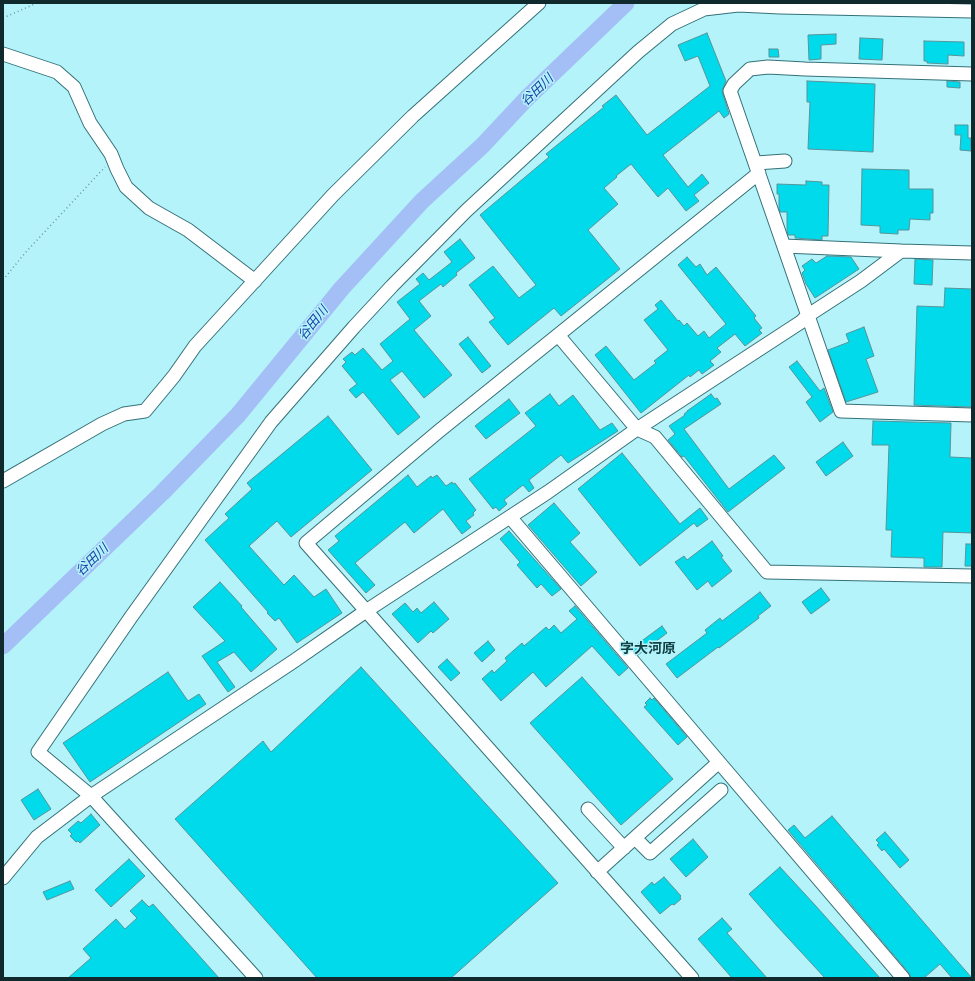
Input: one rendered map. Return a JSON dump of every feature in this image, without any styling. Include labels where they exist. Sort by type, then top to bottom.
[{"type":"street","points":[[3,481],[102,424],[124,414],[146,411],[174,376],[195,346],[333,195],[413,116],[539,3]]},
{"type":"street","points":[[256,978],[91,796],[38,752],[127,623],[272,422],[354,327],[466,211],[638,52],[672,24],[704,9],[738,5],[972,11]]},
{"type":"street","points":[[3,54],[57,72],[74,87],[90,123],[113,158],[116,169],[126,187],[149,208],[188,230],[255,281]]},
{"type":"street","points":[[972,74],[768,67],[750,69],[734,84],[730,91],[807,316],[842,411],[972,415]]},
{"type":"street","points":[[692,978],[306,543],[757,168],[785,161]]},
{"type":"street","points":[[784,246],[972,254]]},
{"type":"street","points":[[3,878],[37,837],[91,796],[294,661],[366,611],[510,517],[637,429],[861,281],[900,252]]},
{"type":"street","points":[[558,335],[637,429],[655,437],[767,572],[972,576]]},
{"type":"street","points":[[510,517],[903,978]]},
{"type":"street","points":[[597,872],[719,762]]},
{"type":"street","points":[[635,838],[650,853],[721,790]]},
{"type":"street","points":[[588,809],[624,848]]},
{"type":"path","points":[[3,18],[37,3]]},
{"type":"path","points":[[3,280],[30,248],[113,158]]},
{"type":"building","points":[[707,33],[726,81],[722,91],[729,114],[724,118],[719,111],[663,155],[688,187],[702,174],[709,183],[694,195],[699,201],[686,211],[668,188],[658,197],[631,164],[604,188],[618,204],[588,230],[620,269],[561,316],[554,308],[508,345],[489,322],[495,318],[469,285],[493,266],[519,298],[536,285],[480,215],[549,157],[546,154],[604,107],[602,106],[616,95],[647,135],[710,86],[698,56],[685,61],[678,45]]},
{"type":"building","points":[[836,34],[836,44],[821,45],[821,59],[809,60],[808,35]]},
{"type":"building","points":[[860,38],[883,39],[882,60],[859,59]]},
{"type":"building","points":[[924,41],[964,42],[964,56],[948,55],[948,64],[927,63],[927,61],[924,61]]},
{"type":"building","points":[[769,49],[778,49],[779,57],[769,57]]},
{"type":"building","points":[[807,81],[875,84],[873,152],[808,149],[810,102],[807,102]]},
{"type":"building","points":[[947,81],[960,82],[960,88],[947,87]]},
{"type":"building","points":[[955,125],[968,125],[968,138],[971,138],[971,151],[960,150],[961,135],[955,135]]},
{"type":"building","points":[[862,169],[909,170],[909,189],[933,189],[933,213],[930,213],[930,220],[910,219],[909,230],[898,230],[898,234],[880,233],[880,226],[861,225]]},
{"type":"building","points":[[806,181],[822,182],[822,185],[829,185],[828,236],[822,236],[822,240],[795,238],[795,235],[788,235],[787,212],[780,212],[777,184],[806,185]]},
{"type":"building","points":[[460,239],[475,258],[456,273],[457,275],[443,287],[441,284],[419,301],[431,316],[414,330],[452,375],[424,398],[402,371],[390,380],[420,417],[398,435],[363,392],[356,398],[349,390],[357,384],[342,366],[346,362],[343,359],[352,352],[355,355],[363,348],[382,370],[393,361],[380,344],[410,319],[397,302],[420,284],[416,279],[423,273],[429,280],[452,262],[444,252]]},
{"type":"building","points":[[827,256],[851,257],[859,269],[815,298],[806,284],[802,273],[805,270],[802,266],[812,259],[816,263]]},
{"type":"building","points":[[687,257],[696,267],[700,264],[707,275],[716,267],[756,316],[754,318],[762,328],[759,330],[762,333],[745,346],[735,334],[717,348],[721,352],[710,361],[714,365],[702,374],[699,370],[690,377],[689,375],[641,413],[595,355],[606,346],[634,380],[656,363],[654,361],[668,350],[644,320],[658,309],[655,305],[661,300],[678,321],[679,320],[684,326],[687,323],[698,336],[704,331],[709,338],[726,324],[678,265]]},
{"type":"building","points":[[915,259],[933,260],[932,285],[914,284]]},
{"type":"building","points":[[945,288],[972,289],[972,407],[914,405],[917,306],[944,307]]},
{"type":"building","points":[[864,327],[874,356],[866,359],[878,392],[846,402],[828,350],[849,342],[846,334]]},
{"type":"building","points":[[468,337],[491,366],[482,373],[459,344]]},
{"type":"building","points":[[797,361],[820,391],[824,388],[833,412],[820,422],[806,402],[812,397],[789,367]]},
{"type":"building","points":[[550,394],[559,406],[573,395],[600,430],[612,423],[618,431],[568,463],[561,455],[529,480],[534,488],[529,492],[523,485],[504,500],[507,504],[499,511],[496,507],[493,509],[469,479],[536,426],[525,413]]},
{"type":"building","points":[[711,394],[715,399],[717,398],[721,404],[684,429],[729,489],[774,455],[785,468],[728,512],[684,456],[682,457],[668,440],[675,434],[669,426]]},
{"type":"building","points":[[509,399],[520,413],[486,439],[475,426]]},
{"type":"building","points":[[328,416],[372,470],[291,537],[277,521],[249,546],[284,585],[294,575],[314,597],[326,589],[342,613],[297,643],[279,618],[275,621],[267,613],[268,612],[205,540],[229,518],[225,514],[252,489],[247,483]]},
{"type":"building","points":[[873,421],[951,423],[950,457],[972,458],[972,533],[943,532],[942,567],[924,567],[924,558],[891,557],[892,530],[886,530],[889,445],[872,445]]},
{"type":"building","points":[[843,442],[853,456],[826,476],[816,462]]},
{"type":"building","points":[[622,453],[680,524],[700,508],[708,519],[697,527],[694,523],[640,566],[578,489]]},
{"type":"building","points":[[408,475],[417,487],[431,476],[432,478],[437,475],[446,486],[452,482],[453,484],[455,483],[476,510],[473,513],[474,515],[466,521],[471,527],[462,534],[443,509],[414,533],[405,522],[355,563],[375,585],[366,593],[328,550],[339,541],[335,536]]},
{"type":"building","points":[[554,503],[580,533],[570,542],[597,572],[581,586],[528,525]]},
{"type":"building","points":[[509,531],[561,589],[552,596],[541,584],[537,588],[517,565],[520,562],[500,539]]},
{"type":"building","points":[[712,541],[723,556],[721,557],[732,571],[712,587],[708,581],[697,590],[675,562],[684,556],[687,560]]},
{"type":"building","points":[[966,544],[972,544],[972,566],[965,566]]},
{"type":"building","points":[[220,582],[242,606],[241,607],[277,649],[251,672],[234,652],[217,662],[235,687],[228,692],[202,656],[225,641],[193,607]]},
{"type":"building","points":[[821,588],[830,600],[811,614],[802,602]]},
{"type":"building","points":[[760,592],[771,606],[758,616],[759,618],[677,678],[666,664],[707,633],[705,630],[720,618],[722,621]]},
{"type":"building","points":[[434,602],[449,619],[433,633],[431,631],[418,643],[392,614],[405,603],[413,612],[417,608],[421,613]]},
{"type":"building","points":[[575,606],[628,668],[619,676],[592,646],[546,687],[533,672],[501,701],[482,679],[492,670],[494,673],[507,661],[505,658],[522,643],[524,646],[546,627],[549,630],[554,625],[561,633],[577,619],[569,611]]},
{"type":"building","points":[[662,626],[667,633],[638,655],[632,648]]},
{"type":"building","points":[[488,641],[495,650],[482,662],[474,653]]},
{"type":"building","points":[[447,659],[460,673],[451,681],[438,667]]},
{"type":"building","points":[[361,667],[558,883],[451,978],[317,978],[175,819],[263,741],[271,752]]},
{"type":"building","points":[[168,672],[188,701],[199,694],[206,704],[90,782],[63,743]]},
{"type":"building","points":[[582,677],[673,779],[621,825],[530,723]]},
{"type":"building","points":[[650,698],[652,700],[654,698],[687,737],[678,745],[644,707],[647,705],[645,703]]},
{"type":"building","points":[[38,789],[51,809],[34,820],[21,800]]},
{"type":"building","points":[[91,814],[100,825],[80,843],[78,841],[76,842],[70,836],[72,834],[68,830],[78,821],[81,823]]},
{"type":"building","points":[[832,816],[972,978],[952,978],[940,964],[924,978],[911,978],[909,973],[788,830],[794,825],[805,838]]},
{"type":"building","points":[[885,832],[909,860],[900,868],[884,849],[882,851],[877,845],[879,843],[876,840]]},
{"type":"building","points":[[693,839],[708,857],[686,877],[670,859]]},
{"type":"building","points":[[129,859],[145,876],[111,907],[95,890]]},
{"type":"building","points":[[780,867],[880,978],[825,978],[777,926],[749,894]]},
{"type":"building","points":[[664,877],[681,896],[681,899],[660,914],[641,892],[652,882],[654,885]]},
{"type":"building","points":[[70,881],[74,889],[47,900],[43,892]]},
{"type":"building","points":[[142,900],[149,907],[153,904],[219,978],[68,978],[91,958],[83,949],[116,919],[125,929],[137,918],[130,911]]},
{"type":"building","points":[[722,918],[732,929],[727,933],[767,978],[732,978],[698,939]]},
{"type":"waterway","name":"谷田川","points":[[3,646],[162,493],[238,415],[342,288],[422,201],[482,146],[527,98],[626,3]]},
{"type":"district","name":"字大河原","points":[[648,649]]}]
